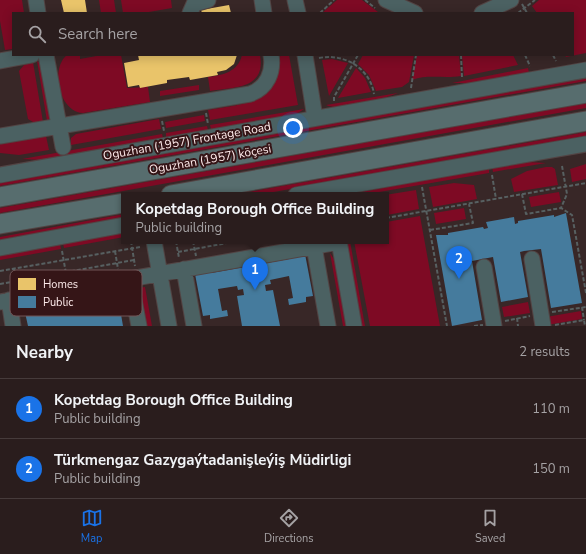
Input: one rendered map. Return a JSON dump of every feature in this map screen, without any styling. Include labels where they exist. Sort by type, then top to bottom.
[{"type":"main road","name":"Oguzhan (1957) köçesi","points":[[0,197],[586,93]]},
{"type":"main road","points":[[188,192],[586,120]]},
{"type":"main road","points":[[0,224],[121,204]]},
{"type":"street","points":[[36,0],[38,12]]},
{"type":"street","points":[[190,12],[194,4],[208,0]]},
{"type":"street","points":[[262,0],[264,12]]},
{"type":"street","points":[[295,0],[298,12]]},
{"type":"street","points":[[386,0],[413,12]]},
{"type":"street","points":[[484,12],[511,0]]},
{"type":"street","points":[[0,61],[27,56]]},
{"type":"street","points":[[46,56],[63,147]]},
{"type":"street","points":[[0,136],[255,92],[265,84],[271,75],[271,56]]},
{"type":"street","points":[[312,57],[315,118]]},
{"type":"street","name":"Oguzhan (1957) Frontage Road","points":[[0,175],[586,70]]},
{"type":"street","points":[[330,192],[586,144]]},
{"type":"street","points":[[0,248],[121,227]]},
{"type":"street","points":[[147,244],[159,273],[169,326]]},
{"type":"street","points":[[142,274],[159,273],[182,265],[324,244]]},
{"type":"street","points":[[340,244],[354,326]]},
{"type":"street","points":[[314,246],[328,326]]},
{"type":"street","points":[[532,259],[543,326]]},
{"type":"street","points":[[182,265],[194,326]]},
{"type":"street","points":[[484,267],[494,326]]},
{"type":"street","points":[[12,316],[13,326]]},
{"type":"street","points":[[137,316],[139,326]]},
{"type":"path","points":[[321,12],[334,0]]},
{"type":"path","points":[[519,0],[526,12]]},
{"type":"path","points":[[520,12],[535,0]]},
{"type":"path","points":[[334,101],[334,97],[357,56]]},
{"type":"path","points":[[410,88],[416,56]]},
{"type":"path","points":[[460,56],[462,78]]},
{"type":"path","points":[[525,56],[530,66]]},
{"type":"path","points":[[554,56],[556,61]]},
{"type":"path","points":[[312,57],[339,58],[353,64],[367,76],[374,94]]},
{"type":"path","points":[[561,208],[567,194],[562,166]]},
{"type":"path","points":[[492,175],[496,199]]},
{"type":"path","points":[[389,217],[586,183]]},
{"type":"path","points":[[422,187],[447,326]]},
{"type":"path","points":[[522,194],[526,214],[561,208],[572,215],[586,292]]},
{"type":"path","points":[[430,230],[473,223],[469,204]]},
{"type":"path","points":[[130,270],[134,260],[131,244]]},
{"type":"path","points":[[0,271],[132,248],[147,244]]},
{"type":"path","points":[[177,244],[182,265]]},
{"type":"path","points":[[194,244],[197,258]]},
{"type":"path","points":[[178,252],[220,244]]},
{"type":"path","points":[[62,250],[66,270]]},
{"type":"path","points":[[115,251],[117,263],[124,270]]},
{"type":"path","points":[[77,270],[134,260]]},
{"type":"path","points":[[0,284],[10,282]]},
{"type":"path","points":[[582,307],[585,326],[582,326]]},
{"type":"path","points":[[517,318],[518,326]]},
{"type":"path","points":[[548,326],[584,320]]},
{"type":"shaded area","points":[[0,0],[22,0],[24,12],[12,12],[12,49],[5,50],[0,21]]},
{"type":"shaded area","points":[[99,0],[114,0],[116,12],[101,12]]},
{"type":"shaded area","points":[[121,0],[171,0],[172,8],[149,12],[123,12]]},
{"type":"shaded area","points":[[337,0],[362,0],[378,12],[323,12]]},
{"type":"shaded area","points":[[539,0],[586,0],[586,53],[574,55],[574,12],[536,12],[532,6]]},
{"type":"shaded area","points":[[66,56],[80,56],[80,59],[96,56],[121,56],[127,88],[148,87],[150,102],[83,113],[75,111],[63,98],[60,88],[58,79],[62,61]]},
{"type":"shaded area","points":[[242,56],[260,56],[261,66],[258,74],[253,80],[238,87],[210,91],[208,77],[229,72],[240,61]]},
{"type":"shaded area","points":[[281,56],[289,56],[298,105],[210,120],[208,110],[247,103],[264,95],[271,88],[276,79]]},
{"type":"shaded area","points":[[362,56],[414,56],[409,82],[402,87],[376,91],[369,75],[358,64]]},
{"type":"shaded area","points":[[417,56],[459,56],[461,76],[424,77],[412,80]]},
{"type":"shaded area","points":[[462,56],[514,56],[518,65],[464,76]]},
{"type":"shaded area","points":[[332,59],[348,63],[329,96],[322,60]]},
{"type":"shaded area","points":[[37,61],[40,63],[50,118],[47,121]]},
{"type":"shaded area","points":[[33,62],[43,122],[33,122],[28,119],[19,71],[24,65]]},
{"type":"shaded area","points":[[356,68],[365,78],[371,92],[338,98]]},
{"type":"shaded area","points":[[528,68],[529,73],[469,83],[452,83]]},
{"type":"shaded area","points":[[586,76],[586,81],[0,186],[0,181]]},
{"type":"shaded area","points":[[199,85],[199,90],[160,96],[160,91]]},
{"type":"shaded area","points":[[398,93],[351,106],[333,107],[326,105]]},
{"type":"shaded area","points":[[586,103],[586,108],[0,213],[0,208]]},
{"type":"shaded area","points":[[304,109],[295,115],[211,129],[210,125]]},
{"type":"shaded area","points":[[204,115],[205,121],[166,128],[165,122]]},
{"type":"shaded area","points":[[159,119],[161,129],[71,145],[71,138],[76,134]]},
{"type":"shaded area","points":[[207,126],[208,130],[166,137],[166,133]]},
{"type":"shaded area","points":[[586,132],[586,136],[274,192],[249,192]]},
{"type":"shaded area","points":[[162,134],[163,138],[41,160],[22,159]]},
{"type":"shaded area","points":[[46,136],[49,150],[19,155],[0,153],[0,144]]},
{"type":"shaded area","points":[[527,162],[546,163],[493,172],[492,167]]},
{"type":"shaded area","points":[[586,164],[586,179],[572,182],[570,169]]},
{"type":"shaded area","points":[[552,167],[555,169],[558,185],[514,192],[511,179],[527,171]]},
{"type":"shaded area","points":[[489,168],[489,173],[379,192],[361,192]]},
{"type":"shaded area","points":[[454,183],[474,185],[477,199],[433,207],[429,187]]},
{"type":"shaded area","points":[[416,190],[419,209],[389,215],[389,194]]},
{"type":"shaded area","points":[[559,192],[561,202],[531,207],[529,197]]},
{"type":"shaded area","points":[[464,208],[466,219],[436,224],[434,213]]},
{"type":"shaded area","points":[[121,215],[121,220],[0,241],[0,237]]},
{"type":"shaded area","points":[[420,216],[440,326],[370,326],[355,244],[389,244],[389,221]]},
{"type":"shaded area","points":[[121,233],[121,238],[64,248],[63,243]]},
{"type":"shaded area","points":[[60,244],[61,249],[0,260],[0,255]]},
{"type":"shaded area","points":[[347,244],[351,244],[365,326],[361,326]]},
{"type":"shaded area","points":[[330,253],[335,261],[347,326],[343,326]]},
{"type":"shaded area","points":[[142,287],[145,287],[152,326],[145,326],[142,310]]},
{"type":"shaded area","points":[[528,302],[530,313],[504,317],[502,307]]},
{"type":"shaded area","points":[[581,311],[582,319],[547,325],[546,317]]},
{"type":"building: Homes","points":[[61,0],[85,0],[87,12],[64,12]]},
{"type":"building: Homes","points":[[229,5],[231,12],[202,12],[201,10]]},
{"type":"building: Homes","points":[[138,56],[237,56],[234,64],[226,70],[217,72],[218,75],[190,80],[189,77],[167,80],[167,83],[140,88],[139,85],[128,87],[124,63],[139,60]]},
{"type":"building: Public","points":[[566,213],[582,303],[551,308],[541,249],[524,251],[520,252],[528,297],[501,302],[493,257],[472,261],[482,320],[452,326],[436,235],[448,235],[448,233],[483,227],[484,229],[488,228],[486,222],[514,217],[515,224],[518,223],[518,221],[554,215],[554,217]]},
{"type":"building: Public","points":[[305,254],[313,296],[306,297],[306,302],[289,305],[288,299],[293,298],[289,276],[270,280],[271,284],[265,285],[266,291],[273,290],[280,326],[242,326],[237,296],[244,295],[243,289],[238,290],[237,286],[218,289],[222,311],[227,310],[228,316],[210,319],[210,315],[203,316],[195,274],[211,271],[211,273],[289,259],[289,257]]},
{"type":"building: Public","points":[[26,316],[121,316],[123,326],[28,326]]},
{"type":"place","name":"Türkmengaz Gazygaýtadanişleýiş Müdirligi","points":[[459,279]]},
{"type":"place","name":"Kopetdag Borough Office Building","points":[[255,290]]}]
